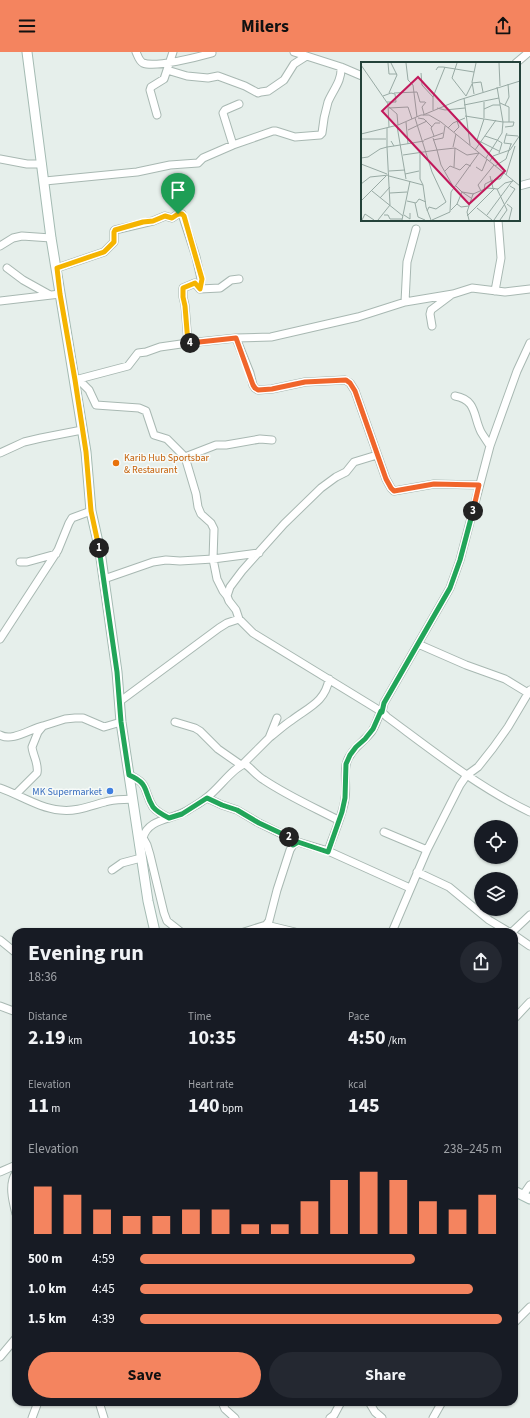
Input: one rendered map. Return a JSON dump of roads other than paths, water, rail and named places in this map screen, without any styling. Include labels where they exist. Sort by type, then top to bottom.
[{"type":"main road","points":[[27,52],[45,181],[51,238],[57,268],[55,295],[76,379],[91,511],[100,551],[117,672],[121,722],[148,901],[155,928]]},
{"type":"street","points":[[136,52],[139,60],[143,63],[168,66],[187,76],[208,78],[218,76],[258,92],[268,91],[284,80],[294,64],[305,56]]},
{"type":"street","points":[[157,115],[150,90],[164,79],[173,52]]},
{"type":"street","points":[[294,52],[341,67],[361,76]]},
{"type":"street","points":[[517,62],[529,52]]},
{"type":"street","points":[[168,66],[212,53]]},
{"type":"street","points":[[45,181],[137,172],[170,165],[198,163],[203,158],[233,145],[273,131],[295,137],[320,135],[322,133],[329,101],[341,74],[341,67]]},
{"type":"street","points":[[233,145],[224,113],[225,110],[239,104]]},
{"type":"street","points":[[0,159],[27,164],[42,164]]},
{"type":"street","points":[[520,186],[530,183]]},
{"type":"street","points":[[57,268],[104,252],[114,242],[115,230],[143,222],[153,221],[165,216],[172,218],[178,214],[182,214],[202,279],[200,289]]},
{"type":"street","points":[[495,291],[501,258],[498,221]]},
{"type":"street","points":[[405,302],[407,262],[416,229]]},
{"type":"street","points":[[0,246],[13,238],[22,236],[51,238]]},
{"type":"street","points":[[7,268],[23,280],[55,295]]},
{"type":"street","points":[[200,289],[220,288],[231,280],[239,279]]},
{"type":"street","points":[[188,343],[183,288],[195,283],[200,289]]},
{"type":"street","points":[[76,379],[128,366],[138,353],[160,347],[236,338],[271,337],[358,317],[405,302],[453,294],[472,288],[505,292],[530,289]]},
{"type":"street","points":[[432,326],[430,314],[431,310],[453,294]]},
{"type":"street","points":[[0,301],[55,295]]},
{"type":"street","points":[[236,338],[253,385],[258,390],[272,389],[305,382],[346,380],[350,383],[355,391],[386,479],[394,491],[434,484],[479,485]]},
{"type":"street","points":[[328,852],[342,812],[345,798],[346,764],[350,755],[373,729],[382,711],[384,703],[450,588],[460,560],[490,446],[517,371],[530,343]]},
{"type":"street","points":[[76,379],[89,390],[96,405],[139,408],[146,410],[154,435],[167,439],[185,457],[196,494],[198,507],[201,514],[211,523],[214,529],[213,559],[217,579],[229,601],[236,610],[239,619],[253,633],[382,711],[387,717],[468,775],[498,795],[530,812]]},
{"type":"street","points":[[455,396],[464,398],[469,402],[481,432],[490,446]]},
{"type":"street","points":[[0,453],[24,442],[82,430]]},
{"type":"street","points":[[185,457],[216,445],[226,445],[260,439],[272,440]]},
{"type":"street","points":[[227,596],[230,587],[242,571],[284,524],[321,488],[346,472],[354,462],[377,455]]},
{"type":"street","points":[[0,639],[56,554],[72,518],[82,513],[91,511]]},
{"type":"street","points":[[104,579],[153,562],[166,560],[180,561],[213,559],[259,553]]},
{"type":"street","points":[[20,562],[27,562],[56,554]]},
{"type":"street","points":[[119,702],[219,628],[227,623],[239,619]]},
{"type":"street","points":[[394,928],[427,850],[460,785],[468,775],[478,767],[493,748],[508,727],[529,691],[505,679],[466,665],[418,644]]},
{"type":"street","points":[[143,838],[145,832],[152,825],[182,814],[207,798],[269,738],[292,719],[314,705],[322,697],[327,688],[329,679]]},
{"type":"street","points":[[0,735],[6,737],[19,735],[36,728],[75,718],[83,718],[104,728],[121,722]]},
{"type":"street","points":[[269,738],[277,718]]},
{"type":"street","points":[[175,722],[200,731],[218,749],[242,765],[246,764],[252,768],[262,779],[304,804],[338,820]]},
{"type":"street","points":[[16,794],[37,773],[37,762],[32,747],[38,732],[43,726]]},
{"type":"street","points":[[129,775],[140,780],[144,784],[154,808],[169,818]]},
{"type":"street","points":[[0,788],[31,801],[60,810],[75,810],[107,801],[133,799]]},
{"type":"street","points":[[207,798],[237,810],[259,823],[290,838],[296,844],[328,852],[410,888]]},
{"type":"street","points":[[137,829],[150,854],[167,921],[176,928]]},
{"type":"street","points":[[384,832],[427,850]]},
{"type":"street","points":[[261,928],[269,921],[277,890],[296,844]]},
{"type":"street","points":[[112,870],[122,863],[141,858]]},
{"type":"street","points":[[417,872],[449,887],[490,920],[504,928]]},
{"type":"street","points":[[515,928],[530,915]]},
{"type":"street","points":[[266,925],[278,928]]},
{"type":"street","points":[[518,938],[530,946]]},
{"type":"street","points":[[0,940],[12,950]]},
{"type":"street","points":[[518,1016],[530,1002]]},
{"type":"street","points":[[0,1006],[12,1010]]},
{"type":"street","points":[[0,1172],[12,1167]]},
{"type":"street","points":[[527,1197],[530,1185]]},
{"type":"street","points":[[518,1319],[530,1307]]},
{"type":"street","points":[[0,1357],[12,1343]]},
{"type":"street","points":[[32,1418],[36,1406]]},
{"type":"street","points":[[100,1406],[104,1418]]},
{"type":"street","points":[[224,1406],[235,1418]]},
{"type":"street","points":[[330,1418],[334,1415],[339,1406]]},
{"type":"street","points":[[371,1406],[375,1412],[382,1418]]},
{"type":"street","points":[[433,1418],[439,1406]]},
{"type":"place","name":"Karib Hub Sportsbar & Restaurant","points":[[116,463]]},
{"type":"place","name":"MK Supermarket","points":[[110,791]]}]
